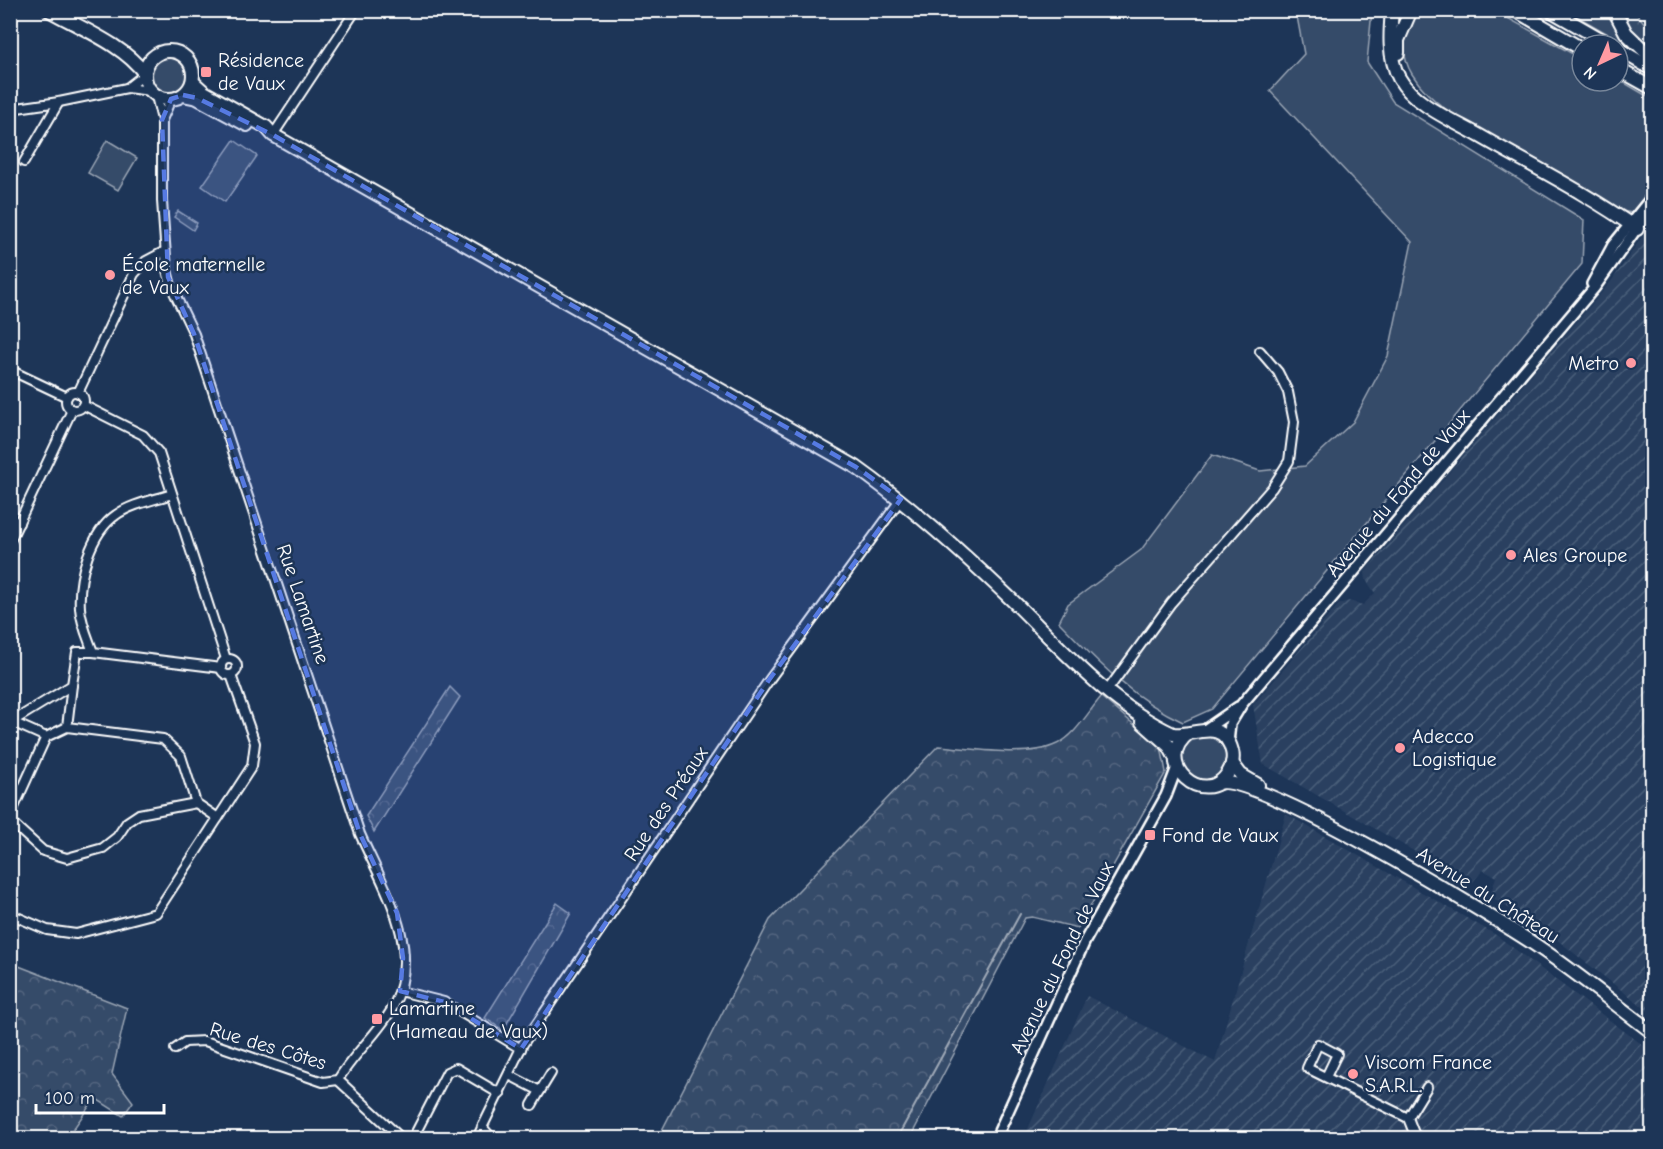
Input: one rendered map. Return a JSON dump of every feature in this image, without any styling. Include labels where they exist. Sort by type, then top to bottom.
[{"type":"main road","points":[[49,10],[118,50],[137,64],[145,74],[153,93],[171,99],[183,95],[197,98],[261,134],[273,135]]},
{"type":"main road","points":[[1392,10],[1390,42],[1395,67],[1406,86],[1428,105],[1633,226]]},
{"type":"main road","points":[[1411,10],[1398,39],[1398,53],[1407,79],[1428,105]]},
{"type":"main road","points":[[1508,10],[1549,30]]},
{"type":"main road","points":[[1515,10],[1570,42]]},
{"type":"main road","points":[[1550,10],[1590,33]]},
{"type":"main road","points":[[1614,10],[1626,33],[1653,58]]},
{"type":"main road","points":[[118,50],[151,58],[165,51],[180,53],[191,64],[193,82],[204,92],[266,127],[273,135],[856,467],[901,499],[948,539],[1072,660],[1164,741],[1190,783],[1202,786],[1217,783],[1227,774],[1232,763],[1228,743],[1220,734],[1206,729],[1189,733],[1170,733],[1111,694]]},
{"type":"main road","points":[[1630,56],[1653,69]]},
{"type":"main road","points":[[145,74],[151,58]]},
{"type":"main road","points":[[1630,76],[1653,88]]},
{"type":"main road","points":[[183,95],[193,82]]},
{"type":"main road","points":[[1176,762],[1179,743],[1189,733]]},
{"type":"main road","name":"Avenue du Château","points":[[1232,763],[1244,777],[1292,807],[1410,869],[1526,939],[1653,1032]]},
{"type":"main road","name":"Avenue du Château","points":[[1217,783],[1226,781],[1238,784],[1292,807]]},
{"type":"street","points":[[273,135],[356,10]]},
{"type":"street","points":[[127,88],[145,74]]},
{"type":"street","points":[[10,109],[127,88],[153,93]]},
{"type":"street","name":"Rue Lamartine","points":[[153,93],[162,120],[165,251],[168,277],[195,334],[360,834],[397,913],[404,958],[400,991],[389,1014],[338,1080]]},
{"type":"street","name":"Rue Lamartine","points":[[162,120],[171,99]]},
{"type":"street","points":[[24,162],[59,102]]},
{"type":"street","name":"Avenue du Fond de Vaux","points":[[1633,226],[1653,197]]},
{"type":"street","name":"Avenue du Fond de Vaux","points":[[1228,743],[1230,724],[1242,704],[1579,304],[1605,256],[1653,207]]},
{"type":"street","points":[[78,393],[134,274],[146,261],[165,251]]},
{"type":"street","points":[[1111,694],[1171,603],[1272,488],[1289,461],[1294,422],[1288,392],[1278,372],[1260,351]]},
{"type":"street","points":[[10,370],[68,397]]},
{"type":"street","points":[[72,410],[67,404],[68,397],[78,393]]},
{"type":"street","points":[[78,393],[82,397],[83,405]]},
{"type":"street","points":[[72,410],[77,410],[83,405]]},
{"type":"street","points":[[83,405],[149,440],[159,453],[226,659],[221,668]]},
{"type":"street","points":[[10,541],[72,410]]},
{"type":"street","points":[[93,652],[80,607],[83,570],[101,531],[111,518],[124,510],[172,494]]},
{"type":"street","name":"Rue des Préaux","points":[[477,1138],[521,1049],[769,680],[901,499]]},
{"type":"street","points":[[10,519],[19,523]]},
{"type":"street","points":[[67,727],[77,652],[221,668]]},
{"type":"street","points":[[226,659],[234,660],[237,664],[236,671],[231,675]]},
{"type":"street","points":[[221,668],[224,673],[231,675]]},
{"type":"street","points":[[10,914],[47,930],[76,933],[156,913],[255,758],[255,743],[231,675]]},
{"type":"street","points":[[12,721],[72,685]]},
{"type":"street","name":"Avenue du Fond de Vaux","points":[[1206,729],[1242,704]]},
{"type":"street","points":[[12,721],[46,737]]},
{"type":"street","points":[[10,816],[46,737],[67,727],[163,739],[181,756],[196,803],[218,818]]},
{"type":"street","name":"Avenue du Fond de Vaux","points":[[996,1138],[1085,941],[1166,796],[1176,762]]},
{"type":"street","points":[[1166,796],[1178,785],[1190,783]]},
{"type":"street","points":[[10,821],[43,850],[66,858],[103,848],[117,837],[127,822],[140,814],[196,803]]},
{"type":"street","points":[[400,991],[444,1002],[521,1049]]},
{"type":"street","name":"Rue des Côtes","points":[[175,1049],[185,1042],[205,1041],[323,1082],[338,1080],[401,1138]]},
{"type":"street","points":[[1326,1077],[1337,1053],[1318,1044],[1307,1068],[1408,1118],[1416,1138]]},
{"type":"street","points":[[413,1138],[447,1072],[456,1068],[500,1094]]},
{"type":"street","points":[[532,1105],[550,1073]]},
{"type":"street","points":[[509,1075],[540,1091]]},
{"type":"street","points":[[1408,1118],[1426,1087]]},
{"type":"street","points":[[482,1127],[492,1138]]},
{"type":"street","points":[[1649,1138],[1653,1132]]},
{"type":"highlighted area","points":[[183,95],[197,98],[273,135],[856,467],[901,499],[769,680],[521,1049],[444,1002],[400,991],[403,958],[397,913],[360,834],[194,334],[168,277],[162,120],[171,99]]},
{"type":"shaded area","points":[[1652,222],[1652,1014],[1556,939],[1490,896],[1496,877],[1483,870],[1471,884],[1263,764],[1253,705],[1339,604],[1349,601],[1363,605],[1375,593],[1366,580],[1365,572],[1613,279]]},
{"type":"shaded area","points":[[1286,814],[1496,935],[1652,1052],[1652,1119],[1643,1138],[1024,1138],[1087,996],[1215,1062]]},
{"type":"green space","points":[[1296,11],[1372,11],[1367,62],[1393,102],[1584,220],[1582,264],[1212,709],[1183,722],[1131,691],[1101,665],[1059,622],[1068,604],[1141,550],[1212,455],[1260,471],[1305,466],[1353,422],[1388,356],[1412,242],[1270,91],[1304,54]]},
{"type":"green space","points":[[1418,11],[1495,11],[1570,52],[1570,93],[1630,93],[1630,86],[1652,99],[1652,193],[1632,213],[1617,210],[1472,127],[1445,109],[1421,87],[1405,58],[1405,42],[1413,18]]},
{"type":"green space","points":[[1568,11],[1610,11],[1623,33],[1606,33]]},
{"type":"green space","points":[[1619,11],[1635,11],[1652,33],[1652,52],[1638,41]]},
{"type":"green space","points":[[168,57],[181,62],[186,75],[181,88],[168,93],[155,88],[150,75],[155,62]]},
{"type":"green space","points":[[107,140],[137,158],[118,190],[88,173]]},
{"type":"green space","points":[[234,140],[257,156],[225,202],[202,186]]},
{"type":"green space","points":[[178,211],[197,223],[193,230],[174,217]]},
{"type":"green space","points":[[450,687],[460,697],[374,832],[366,816]]},
{"type":"green space","points":[[1101,697],[1161,747],[1166,772],[1078,928],[1032,917],[1025,918],[910,1138],[658,1138],[770,920],[938,746],[1015,752],[1045,748],[1057,744],[1070,735]]},
{"type":"green space","points":[[1204,736],[1213,737],[1220,742],[1225,749],[1225,767],[1220,774],[1213,779],[1204,780],[1195,779],[1188,774],[1183,767],[1182,758],[1183,749],[1188,742],[1195,737]]},
{"type":"green space","points":[[557,903],[571,913],[503,1030],[485,1018]]},
{"type":"green space","points":[[11,963],[127,1008],[112,1074],[133,1102],[123,1116],[95,1098],[67,1138],[11,1138]]},
{"type":"waterway","points":[[897,1138],[1020,914]]},
{"type":"place","name":"Résidence de Vaux","points":[[206,72]]},
{"type":"place","name":"École maternelle de Vaux","points":[[110,275]]},
{"type":"place","name":"Metro","points":[[1631,363]]},
{"type":"place","name":"Ales Groupe","points":[[1511,555]]},
{"type":"place","name":"Adecco Logistique","points":[[1400,748]]},
{"type":"place","name":"Fond de Vaux","points":[[1150,835]]},
{"type":"place","name":"Lamartine (Hameau de Vaux)","points":[[377,1019]]},
{"type":"place","name":"Viscom France S.A.R.L.","points":[[1353,1074]]}]
